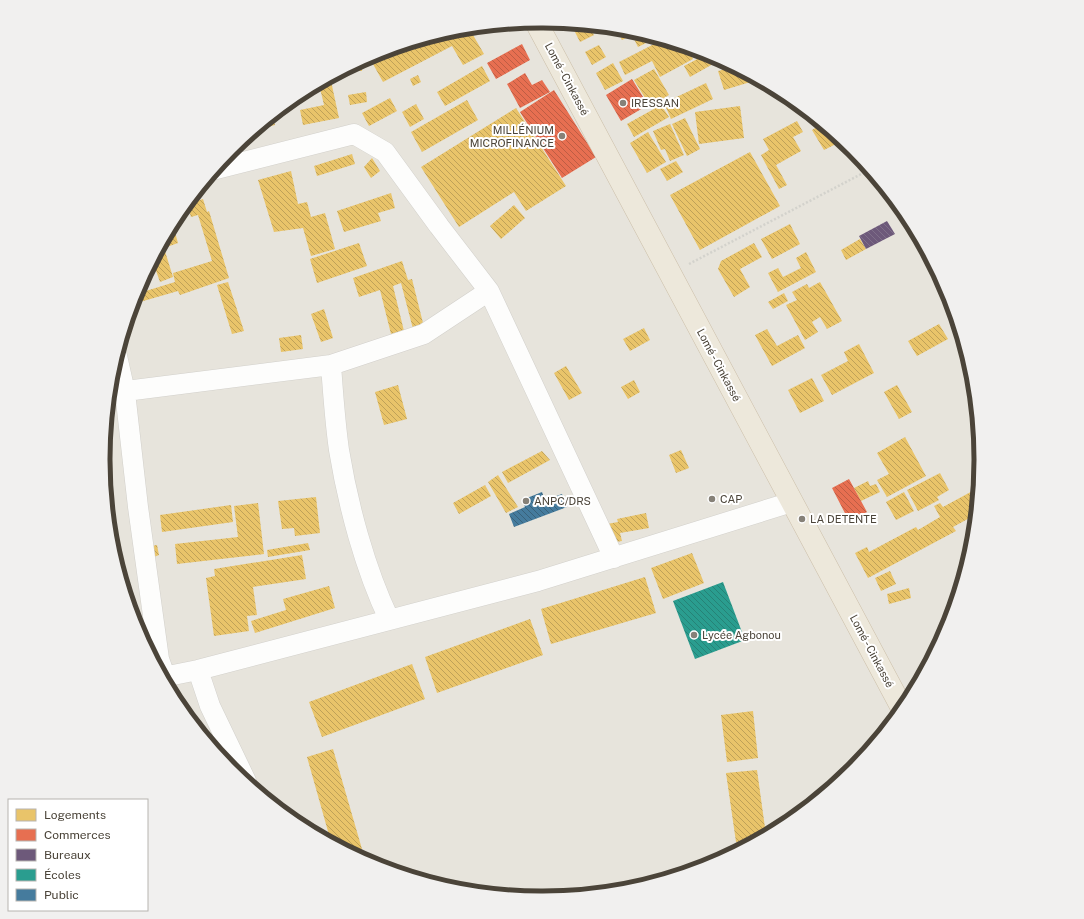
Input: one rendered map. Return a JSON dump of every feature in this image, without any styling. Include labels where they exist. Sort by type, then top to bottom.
[{"type":"highway","name":"Lomé - Cinkassé","points":[[539,28],[899,702]]},
{"type":"street","points":[[226,167],[354,134],[385,152],[438,226],[489,291],[614,558]]},
{"type":"street","points":[[118,393],[331,365],[424,334],[489,291]]},
{"type":"street","points":[[331,365],[339,448],[346,491],[361,544],[389,619]]},
{"type":"street","points":[[118,381],[118,393],[159,657]]},
{"type":"street","points":[[168,675],[198,670],[538,581],[792,502]]},
{"type":"street","points":[[198,670],[210,706],[239,767]]},
{"type":"path","points":[[670,273],[864,173]]},
{"type":"shaded area","points":[[542,28],[570,29],[626,36],[654,43],[681,51],[733,72],[782,101],[805,117],[847,154],[866,175],[901,220],[916,244],[941,294],[951,321],[959,348],[970,403],[973,431],[973,488],[970,516],[959,571],[941,625],[929,650],[901,699],[884,722],[847,765],[827,784],[805,802],[758,833],[733,847],[681,868],[626,883],[598,887],[542,891],[514,890],[458,883],[430,876],[403,868],[351,847],[302,818],[279,802],[237,765],[218,744],[183,699],[168,675],[143,625],[133,598],[125,571],[114,516],[110,460],[111,431],[114,403],[125,348],[143,294],[155,269],[183,220],[200,197],[237,154],[257,135],[279,117],[326,86],[351,72],[403,51],[458,36],[486,32]]},
{"type":"building: Logements","points":[[574,29],[592,31],[594,35],[580,42]]},
{"type":"building: Logements","points":[[472,34],[484,54],[463,65],[452,46],[383,82],[373,64],[403,51],[458,36]]},
{"type":"building: Logements","points":[[620,35],[629,37],[622,40]]},
{"type":"building: Logements","points":[[633,38],[649,42],[638,47]]},
{"type":"building: Logements","points":[[655,43],[691,55],[693,59],[660,77],[652,61],[625,75],[619,62]]},
{"type":"building: Logements","points":[[599,45],[606,57],[592,65],[585,52]]},
{"type":"building: Logements","points":[[699,58],[713,64],[690,77],[684,66]]},
{"type":"building: Logements","points":[[613,63],[623,81],[605,90],[596,73]]},
{"type":"building: Logements","points":[[482,66],[490,81],[445,106],[437,92]]},
{"type":"building: Logements","points":[[362,67],[362,71],[354,71]]},
{"type":"building: Logements","points":[[654,69],[669,95],[650,106],[634,80]]},
{"type":"building: Logements","points":[[726,69],[751,82],[724,90],[718,71]]},
{"type":"building: Logements","points":[[418,75],[421,82],[413,86],[410,79]]},
{"type":"building: Logements","points":[[331,83],[339,118],[303,125],[300,110],[324,105],[320,90]]},
{"type":"building: Logements","points":[[706,83],[713,99],[671,119],[664,103]]},
{"type":"building: Logements","points":[[366,92],[367,102],[350,105],[348,95]]},
{"type":"building: Logements","points":[[390,98],[397,111],[369,126],[362,113]]},
{"type":"building: Logements","points":[[467,100],[478,120],[422,152],[411,132]]},
{"type":"building: Logements","points":[[416,104],[424,119],[410,127],[402,112]]},
{"type":"building: Logements","points":[[661,105],[669,117],[634,137],[627,124]]},
{"type":"building: Logements","points":[[740,106],[744,138],[699,144],[695,112]]},
{"type":"building: Logements","points":[[516,108],[566,186],[526,211],[514,192],[459,227],[421,167]]},
{"type":"building: Logements","points":[[685,118],[700,149],[687,156],[672,124]]},
{"type":"building: Logements","points":[[274,121],[275,125],[266,127]]},
{"type":"building: Logements","points":[[797,121],[803,132],[793,137],[801,151],[776,165],[787,185],[779,189],[761,155],[769,150],[763,139]]},
{"type":"building: Logements","points":[[670,124],[684,155],[670,161],[665,149],[661,150],[653,131]]},
{"type":"building: Logements","points":[[817,127],[836,144],[824,150],[812,130]]},
{"type":"building: Logements","points":[[648,132],[666,162],[647,173],[630,143]]},
{"type":"building: Logements","points":[[750,152],[780,206],[700,250],[670,195]]},
{"type":"building: Logements","points":[[352,154],[355,164],[317,176],[314,166]]},
{"type":"building: Logements","points":[[372,158],[380,171],[371,178],[364,167]]},
{"type":"building: Logements","points":[[676,161],[683,172],[667,181],[660,169]]},
{"type":"building: Logements","points":[[291,171],[298,204],[307,202],[311,217],[325,213],[335,249],[311,256],[303,228],[274,232],[258,180]]},
{"type":"building: Logements","points":[[391,193],[395,208],[378,213],[381,221],[344,232],[337,211]]},
{"type":"building: Logements","points":[[203,199],[207,212],[209,211],[229,278],[180,295],[178,291],[140,302],[144,291],[175,282],[173,273],[212,261],[198,215],[191,217],[189,211],[197,201]]},
{"type":"building: Logements","points":[[514,205],[525,218],[501,239],[490,226]]},
{"type":"building: Logements","points":[[790,224],[800,244],[772,259],[761,239]]},
{"type":"building: Logements","points":[[175,233],[178,243],[166,247]]},
{"type":"building: Logements","points":[[860,239],[866,249],[846,260],[841,250]]},
{"type":"building: Logements","points":[[359,243],[367,266],[317,283],[310,259]]},
{"type":"building: Logements","points":[[754,243],[762,257],[740,269],[750,287],[734,297],[718,269],[721,261]]},
{"type":"building: Logements","points":[[165,250],[173,277],[160,282],[155,268]]},
{"type":"building: Logements","points":[[806,252],[816,272],[778,292],[768,273],[778,268],[783,277],[801,268],[796,258]]},
{"type":"building: Logements","points":[[402,261],[408,280],[412,279],[424,327],[413,329],[401,283],[393,286],[404,331],[391,334],[380,290],[359,297],[353,278]]},
{"type":"building: Logements","points":[[228,282],[244,331],[232,334],[217,285]]},
{"type":"building: Logements","points":[[820,282],[842,321],[827,329],[820,317],[812,322],[818,332],[805,340],[786,305],[797,300],[792,292],[807,284],[809,288]]},
{"type":"building: Logements","points":[[784,293],[788,301],[773,309],[768,302]]},
{"type":"building: Logements","points":[[324,309],[333,338],[321,342],[311,314]]},
{"type":"building: Logements","points":[[939,324],[948,339],[917,356],[908,341]]},
{"type":"building: Logements","points":[[644,328],[650,340],[630,351],[623,339]]},
{"type":"building: Logements","points":[[767,329],[777,346],[798,335],[805,348],[772,366],[755,335]]},
{"type":"building: Logements","points":[[301,335],[303,349],[281,352],[279,338]]},
{"type":"building: Logements","points":[[859,344],[874,373],[832,395],[821,375],[848,361],[844,352]]},
{"type":"building: Logements","points":[[566,366],[582,393],[569,400],[554,373]]},
{"type":"building: Logements","points":[[812,378],[824,401],[800,413],[788,390]]},
{"type":"building: Logements","points":[[634,380],[640,392],[628,399],[621,387]]},
{"type":"building: Logements","points":[[398,385],[407,419],[384,425],[375,392]]},
{"type":"building: Logements","points":[[897,385],[912,412],[899,419],[884,392]]},
{"type":"building: Logements","points":[[905,437],[926,476],[887,497],[877,480],[889,474],[877,453]]},
{"type":"building: Logements","points":[[681,450],[689,468],[676,473],[669,455]]},
{"type":"building: Logements","points":[[542,451],[550,460],[508,483],[502,472]]},
{"type":"building: Logements","points":[[940,473],[949,490],[937,497],[939,500],[918,511],[907,490]]},
{"type":"building: Logements","points":[[498,475],[518,507],[506,513],[488,482]]},
{"type":"building: Logements","points":[[868,481],[870,486],[876,484],[880,492],[861,501],[854,488]]},
{"type":"building: Logements","points":[[485,485],[491,496],[459,514],[453,503]]},
{"type":"building: Logements","points":[[973,491],[970,518],[953,527],[956,531],[868,578],[855,553],[867,547],[869,552],[916,527],[918,530],[940,517],[934,506],[940,503],[943,507]]},
{"type":"building: Logements","points":[[904,492],[914,511],[896,520],[886,502]]},
{"type":"building: Logements","points":[[316,497],[320,533],[295,536],[294,528],[282,529],[278,501]]},
{"type":"building: Logements","points":[[258,503],[264,554],[177,564],[175,544],[238,537],[234,506]]},
{"type":"building: Logements","points":[[231,505],[233,522],[162,532],[160,515]]},
{"type":"building: Logements","points":[[646,513],[649,528],[620,533],[622,541],[610,543],[607,524],[618,522],[617,519]]},
{"type":"building: Logements","points":[[308,543],[310,550],[268,557],[267,550]]},
{"type":"building: Logements","points":[[157,545],[159,555],[154,557],[151,546]]},
{"type":"building: Logements","points":[[692,553],[704,583],[663,599],[651,568]]},
{"type":"building: Logements","points":[[302,555],[306,579],[253,587],[257,615],[247,616],[249,631],[214,636],[206,578],[215,576],[214,569]]},
{"type":"building: Logements","points":[[890,571],[896,584],[881,591],[875,578]]},
{"type":"building: Logements","points":[[645,577],[656,613],[551,644],[541,609]]},
{"type":"building: Logements","points":[[329,586],[335,608],[255,633],[251,621],[286,610],[283,599]]},
{"type":"building: Logements","points":[[909,588],[911,598],[889,604],[887,594]]},
{"type":"building: Logements","points":[[530,619],[543,655],[437,693],[425,657]]},
{"type":"building: Logements","points":[[412,664],[425,699],[322,737],[309,702]]},
{"type":"building: Logements","points":[[753,711],[758,758],[727,762],[721,715]]},
{"type":"building: Logements","points":[[333,749],[362,849],[358,850],[351,847],[329,835],[307,757]]},
{"type":"building: Logements","points":[[757,770],[765,829],[743,841],[736,842],[726,773]]},
{"type":"building: Commerces","points":[[522,44],[530,60],[496,79],[487,63]]},
{"type":"building: Commerces","points":[[525,73],[532,85],[542,80],[550,92],[520,108],[507,84]]},
{"type":"building: Commerces","points":[[632,79],[648,105],[621,121],[606,95]]},
{"type":"building: Commerces","points":[[554,90],[596,157],[562,178],[520,112]]},
{"type":"building: Commerces","points":[[849,479],[867,512],[849,521],[832,488]]},
{"type":"building: Bureaux","points":[[887,221],[895,234],[866,249],[859,236]]},
{"type":"building: Écoles","points":[[723,582],[745,640],[695,659],[673,601]]},
{"type":"building: Public","points":[[542,492],[545,500],[562,494],[567,507],[514,527],[509,514],[525,507],[522,500]]},
{"type":"place","name":"IRESSAN","points":[[623,103]]},
{"type":"place","name":"MILLÉNIUM MICROFINANCE","points":[[562,136]]},
{"type":"place","name":"CAP","points":[[712,499]]},
{"type":"place","name":"ANPC/DRS","points":[[526,501]]},
{"type":"place","name":"LA DETENTE","points":[[802,519]]},
{"type":"place","name":"Lycée Agbonou","points":[[694,635]]}]
